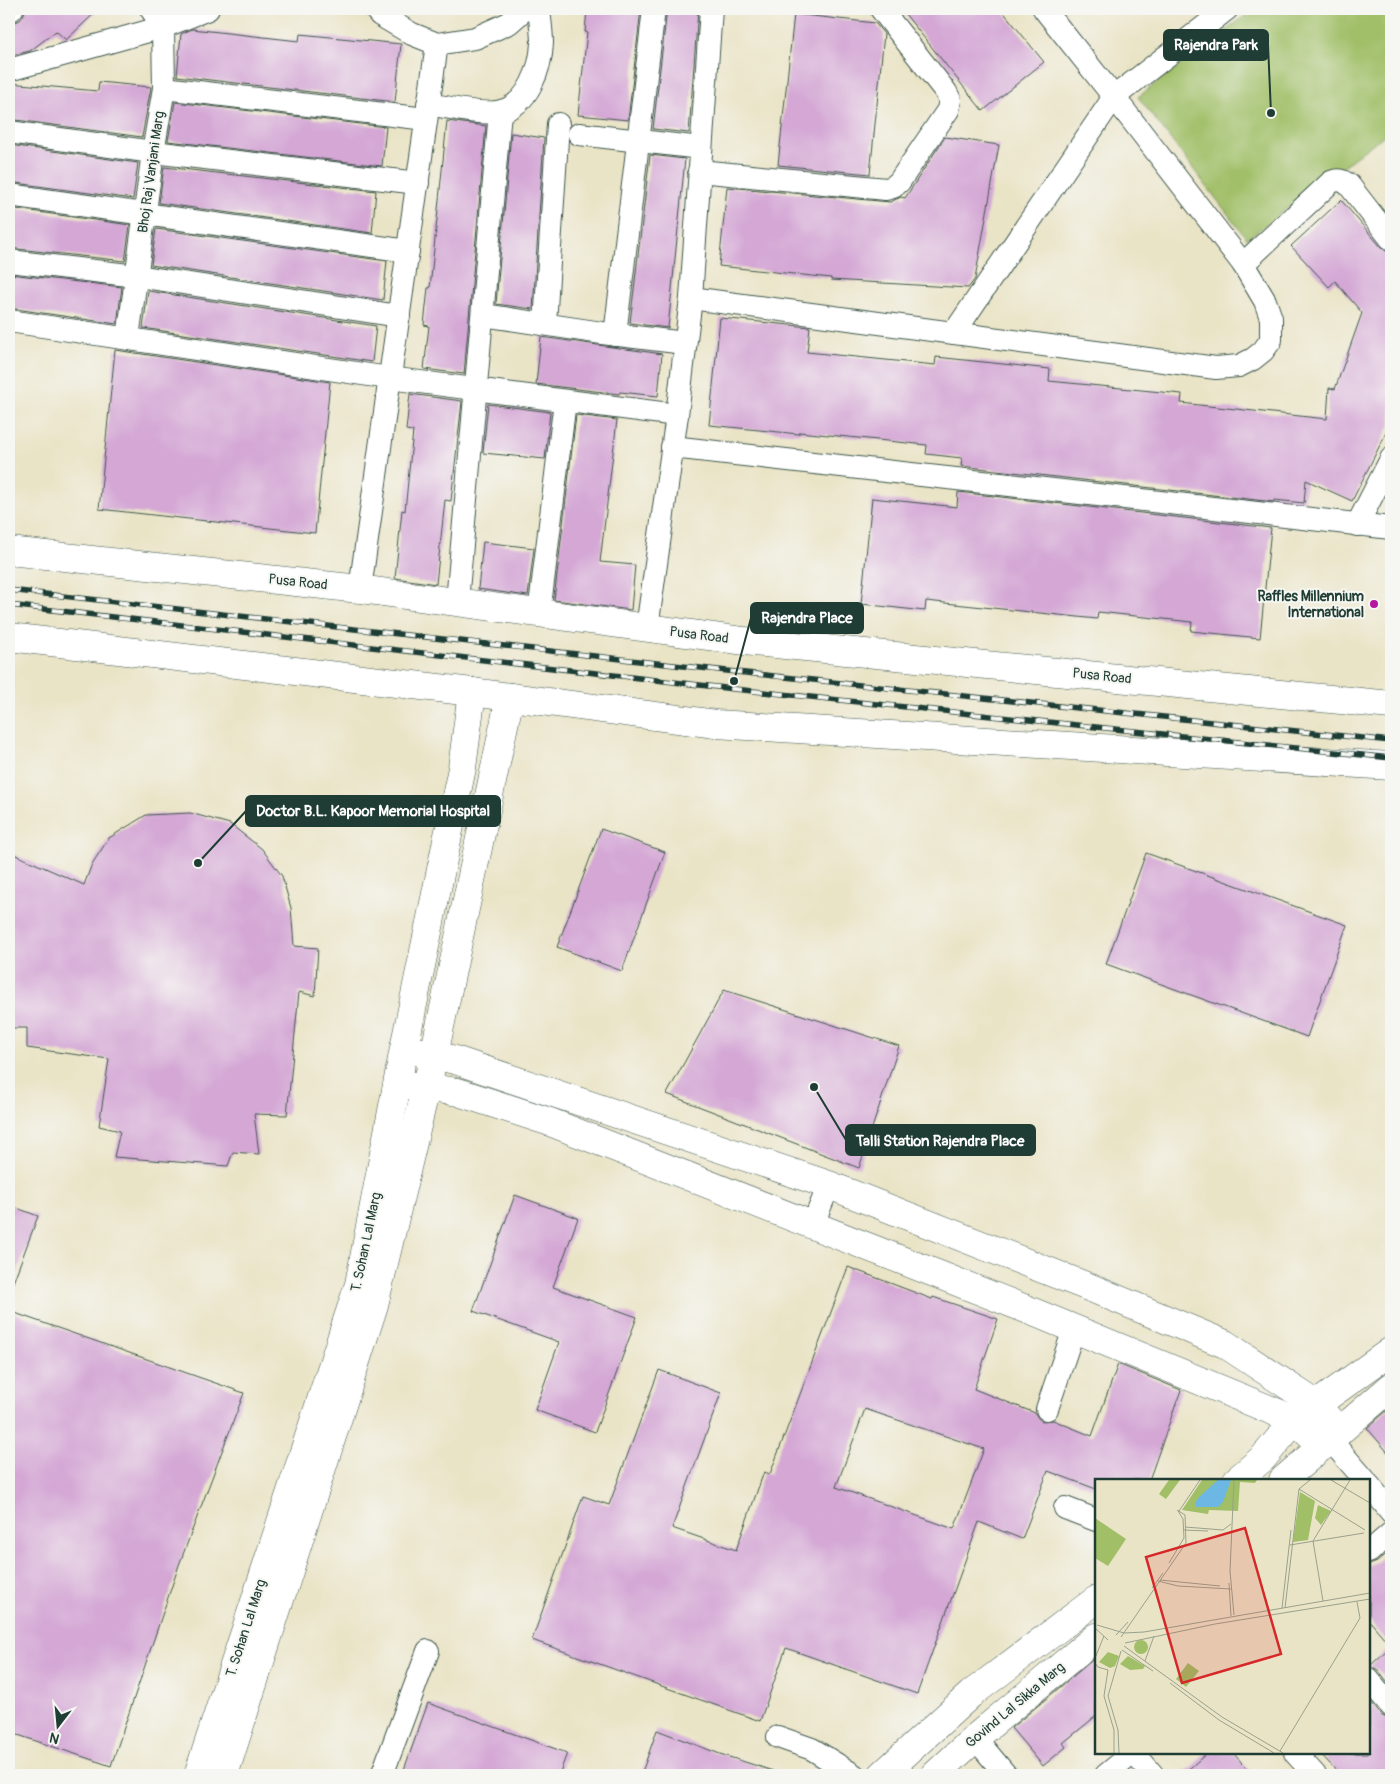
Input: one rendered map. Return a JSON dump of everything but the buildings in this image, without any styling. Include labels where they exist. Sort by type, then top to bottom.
[{"type":"street","points":[[9,70],[157,18],[208,9]]},
{"type":"street","points":[[375,9],[380,15],[412,34],[437,44],[476,38],[509,23],[525,9]]},
{"type":"street","points":[[164,88],[427,112],[500,112],[515,105],[525,94],[539,64],[542,44],[539,9]]},
{"type":"street","points":[[615,335],[654,9]]},
{"type":"street","points":[[647,628],[677,415],[691,298],[710,9]]},
{"type":"street","points":[[699,171],[886,189],[893,187],[948,110],[950,100],[946,92],[881,9]]},
{"type":"street","points":[[691,298],[1216,368],[1238,366],[1263,352],[1270,340],[1271,318],[1265,301],[1243,264],[1044,9]]},
{"type":"street","points":[[954,333],[1114,97],[1228,9]]},
{"type":"street","name":"Bhoj Raj Vanjani Marg","points":[[128,338],[153,152],[164,88],[157,18]]},
{"type":"street","points":[[360,589],[437,44]]},
{"type":"street","points":[[457,602],[500,112]]},
{"type":"street","points":[[545,324],[558,124]]},
{"type":"street","points":[[9,132],[153,152],[418,183]]},
{"type":"street","points":[[579,134],[701,148]]},
{"type":"street","points":[[1243,264],[1331,182],[1337,180],[1349,184],[1391,238]]},
{"type":"street","points":[[9,195],[408,251]]},
{"type":"street","points":[[9,261],[137,276],[399,316]]},
{"type":"street","points":[[483,315],[615,335],[685,343]]},
{"type":"street","points":[[9,321],[389,378],[677,415]]},
{"type":"street","points":[[539,614],[565,401]]},
{"type":"street","points":[[672,447],[1391,528]]},
{"type":"street","points":[[1357,525],[1391,459]]},
{"type":"street","name":"Pusa Road","points":[[9,551],[360,589],[744,641],[1391,705]]},
{"type":"street","points":[[9,637],[472,692],[716,724],[1391,766]]},
{"type":"street","name":"T. Sohan Lal Marg","points":[[198,1775],[359,1284],[404,1048],[462,768],[472,692]]},
{"type":"street","name":"T. Sohan Lal Marg","points":[[224,1775],[374,1305],[427,1087],[510,697]]},
{"type":"street","points":[[404,1048],[455,1060],[829,1185],[1091,1288],[1224,1344],[1305,1412],[1364,1479]]},
{"type":"street","points":[[398,1084],[458,1092],[550,1122],[812,1224],[1074,1330],[1305,1412]]},
{"type":"street","points":[[812,1224],[829,1185]]},
{"type":"street","points":[[1047,1409],[1074,1330]]},
{"type":"street","points":[[1238,1479],[1263,1458],[1305,1412],[1391,1350]]},
{"type":"street","points":[[1284,1479],[1333,1443],[1391,1387]]},
{"type":"street","points":[[1370,1486],[1391,1512]]},
{"type":"street","points":[[1064,1508],[1095,1520]]},
{"type":"street","points":[[1370,1551],[1391,1533]]},
{"type":"street","points":[[882,1775],[971,1694],[1095,1601]]},
{"type":"street","name":"Govind Lal Sikka Marg","points":[[935,1775],[975,1738],[1095,1638]]},
{"type":"street","points":[[382,1775],[428,1652]]},
{"type":"street","points":[[1370,1681],[1391,1706]]},
{"type":"street","points":[[778,1737],[812,1749],[854,1775]]},
{"type":"street","points":[[975,1738],[1006,1775]]},
{"type":"street","points":[[1106,1775],[1132,1754]]},
{"type":"street","points":[[1134,1754],[1153,1775]]},
{"type":"street","points":[[1296,1754],[1315,1775]]},
{"type":"green space","points":[[1254,9],[1391,9],[1391,130],[1247,239],[1138,97]]},
{"type":"railway","points":[[9,590],[736,672],[1391,741]]},
{"type":"railway","points":[[9,605],[734,689],[1391,758]]},
{"type":"place","name":"Rajendra Park","points":[[1271,113]]},
{"type":"place","name":"Raffles Millennium International","points":[[1374,604]]},
{"type":"place","name":"Rajendra Place","points":[[734,681]]},
{"type":"place","name":"Doctor B.L. Kapoor Memorial Hospital","points":[[198,863]]},
{"type":"place","name":"Talli Station Rajendra Place","points":[[814,1087]]}]
